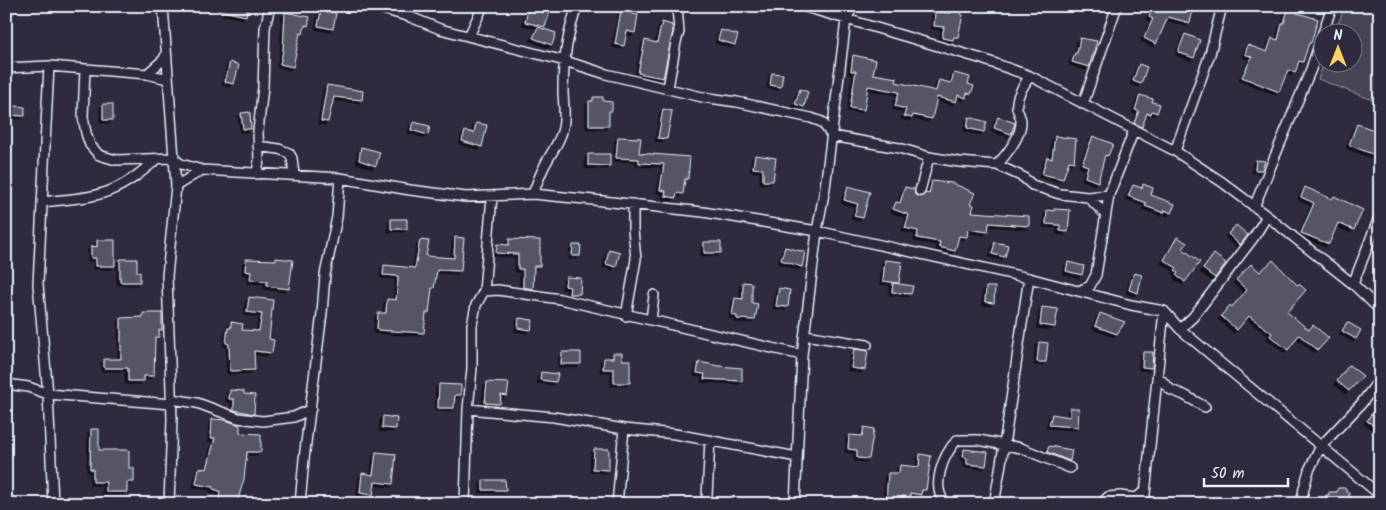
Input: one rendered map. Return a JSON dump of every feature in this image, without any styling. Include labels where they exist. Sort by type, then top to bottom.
[{"type":"street","points":[[163,6],[176,186],[168,276],[171,401],[169,504]]},
{"type":"street","points":[[257,174],[265,28],[270,6]]},
{"type":"street","points":[[372,6],[410,17],[440,30],[565,61],[606,74],[702,97],[736,102],[811,118],[822,122],[832,136],[899,148],[929,157],[996,165],[1023,177],[1032,185],[1060,194],[1088,197],[1109,195]]},
{"type":"street","points":[[470,36],[483,6]]},
{"type":"street","points":[[533,194],[543,169],[558,143],[563,128],[565,110],[562,90],[565,61],[577,6]]},
{"type":"street","points":[[668,88],[679,32],[677,6]]},
{"type":"street","points":[[802,6],[982,59],[1030,76],[1175,151],[1222,182],[1267,216],[1353,284],[1380,310]]},
{"type":"street","points":[[795,504],[802,355],[817,231],[826,188],[846,20],[853,6]]},
{"type":"street","points":[[1083,104],[1117,6]]},
{"type":"street","points":[[1175,151],[1210,54],[1222,6]]},
{"type":"street","points":[[1254,208],[1311,69],[1332,6]]},
{"type":"street","points":[[147,74],[166,54]]},
{"type":"street","points":[[6,68],[50,66],[147,74],[168,79]]},
{"type":"street","points":[[50,66],[38,284],[48,394],[53,504]]},
{"type":"street","points":[[85,70],[83,116],[90,145],[99,155],[116,160],[173,158],[181,164],[202,170],[340,178],[466,197],[533,194],[723,215],[817,231],[1030,278],[1081,290],[1131,305],[1164,311],[1180,329],[1380,495]]},
{"type":"street","points":[[996,165],[1012,146],[1019,132],[1021,120],[1016,107],[1017,100],[1030,76]]},
{"type":"street","points":[[1081,290],[1090,286],[1096,276],[1109,195],[1134,130]]},
{"type":"street","points":[[258,146],[280,149],[289,153],[294,166],[294,175]]},
{"type":"street","points":[[920,191],[929,157]]},
{"type":"street","points":[[43,202],[94,195],[114,189],[138,176],[157,159]]},
{"type":"street","points":[[176,186],[202,170]]},
{"type":"street","points":[[300,504],[325,275],[337,217],[340,178]]},
{"type":"street","points":[[465,504],[468,409],[472,368],[472,325],[476,305],[484,291],[492,196]]},
{"type":"street","points":[[1088,197],[1106,215]]},
{"type":"street","points":[[626,316],[636,259],[633,204]]},
{"type":"street","points":[[1353,284],[1380,215]]},
{"type":"street","points":[[1180,329],[1193,317],[1254,238],[1267,216]]},
{"type":"street","points":[[994,504],[1005,445],[1016,359],[1030,278]]},
{"type":"street","points":[[484,291],[498,290],[560,299],[626,316],[651,320],[802,355]]},
{"type":"street","points":[[651,320],[654,295]]},
{"type":"street","points":[[1144,504],[1164,311]]},
{"type":"street","points":[[805,335],[867,344]]},
{"type":"street","points":[[1157,376],[1171,390],[1205,407]]},
{"type":"street","points":[[1301,504],[1309,470],[1320,446],[1361,404],[1380,379]]},
{"type":"street","points":[[6,384],[28,387],[48,394],[197,403],[238,418],[263,421],[294,417],[311,409]]},
{"type":"street","points":[[468,409],[554,417],[624,429],[675,434],[797,457]]},
{"type":"street","points":[[617,504],[624,429]]},
{"type":"street","points":[[705,504],[710,440]]},
{"type":"street","points":[[946,504],[941,499],[938,490],[940,476],[946,455],[957,440],[978,440],[1020,448],[1070,468]]},
{"type":"street","points":[[1101,504],[1108,497],[1136,498],[1145,491]]},
{"type":"shaded area","points":[[1345,6],[1380,6],[1380,103],[1318,79],[1321,72],[1364,72],[1364,22],[1339,22]]},
{"type":"building","points":[[217,6],[248,6],[246,16],[216,9]]},
{"type":"building","points":[[529,6],[552,6],[545,27],[525,22]]},
{"type":"building","points":[[952,6],[962,6],[961,15],[963,15],[958,37],[954,37],[953,40],[942,38],[944,27],[934,26],[935,12],[951,13]]},
{"type":"building","points":[[1153,6],[1168,6],[1192,13],[1190,23],[1168,17],[1156,44],[1144,38],[1153,19],[1149,17]]},
{"type":"building","points":[[1289,6],[1298,6],[1297,13],[1318,19],[1317,22],[1314,22],[1314,33],[1303,62],[1299,61],[1295,73],[1288,70],[1279,92],[1242,77],[1252,57],[1245,54],[1248,45],[1267,52],[1272,38],[1278,40],[1282,23],[1284,23]]},
{"type":"building","points":[[321,10],[336,13],[333,29],[318,26]]},
{"type":"building","points":[[621,11],[638,15],[635,33],[627,31],[624,46],[615,44]]},
{"type":"building","points":[[285,12],[310,17],[308,26],[305,25],[303,34],[300,33],[293,67],[280,64],[283,51]]},
{"type":"building","points":[[662,22],[672,25],[673,31],[663,78],[638,73],[645,40],[657,43]]},
{"type":"building","points":[[538,27],[556,33],[552,45],[533,38]]},
{"type":"building","points":[[721,30],[738,35],[735,45],[718,40]]},
{"type":"building","points":[[1185,34],[1200,40],[1194,58],[1178,52]]},
{"type":"building","points":[[1080,38],[1097,41],[1089,67],[1072,62],[1075,53],[1077,53]]},
{"type":"building","points":[[853,55],[876,60],[873,74],[897,78],[896,82],[936,91],[939,80],[951,83],[954,73],[970,77],[968,84],[974,86],[971,94],[967,93],[966,98],[958,95],[956,102],[937,97],[932,119],[913,115],[912,118],[904,116],[906,109],[895,106],[899,92],[868,86],[864,110],[850,108],[856,71],[851,71]]},
{"type":"building","points":[[230,62],[239,65],[234,84],[225,82]]},
{"type":"building","points":[[1139,64],[1147,67],[1141,84],[1133,81]]},
{"type":"building","points":[[772,73],[783,74],[781,87],[770,85]]},
{"type":"building","points":[[327,85],[363,91],[362,100],[334,97],[328,122],[321,121]]},
{"type":"building","points":[[800,89],[808,92],[804,107],[795,104]]},
{"type":"building","points":[[1140,95],[1153,99],[1152,102],[1160,104],[1157,113],[1152,111],[1151,114],[1147,113],[1142,127],[1134,123],[1139,111],[1135,110]]},
{"type":"building","points":[[593,97],[603,97],[603,101],[612,102],[612,111],[609,111],[609,126],[589,126],[589,101],[593,101]]},
{"type":"building","points":[[103,104],[113,104],[113,120],[103,120]]},
{"type":"building","points":[[7,105],[25,107],[25,116],[7,115]]},
{"type":"building","points":[[663,109],[672,111],[667,139],[658,138]]},
{"type":"building","points":[[250,112],[251,129],[243,129],[241,113]]},
{"type":"building","points":[[969,117],[987,122],[984,132],[967,128]]},
{"type":"building","points":[[998,117],[1015,123],[1011,134],[994,128]]},
{"type":"building","points":[[413,122],[430,126],[428,135],[411,130]]},
{"type":"building","points":[[476,123],[487,125],[482,147],[462,141],[465,131],[474,133]]},
{"type":"building","points":[[1357,124],[1380,132],[1380,157],[1349,145]]},
{"type":"building","points":[[1055,136],[1076,139],[1074,162],[1069,161],[1063,179],[1042,174],[1047,157],[1052,159]]},
{"type":"building","points":[[1093,136],[1113,144],[1108,156],[1105,155],[1098,182],[1085,177],[1088,166],[1082,164]]},
{"type":"building","points":[[618,137],[641,138],[639,153],[690,157],[688,179],[685,179],[683,194],[677,193],[676,198],[665,196],[666,191],[660,190],[664,164],[639,163],[639,159],[616,158]]},
{"type":"building","points":[[361,147],[380,152],[376,166],[359,160]]},
{"type":"building","points":[[588,154],[610,154],[610,166],[588,165]]},
{"type":"building","points":[[755,155],[776,158],[773,181],[763,181],[763,169],[753,168]]},
{"type":"building","points":[[1256,160],[1265,161],[1262,170],[1255,170]]},
{"type":"building","points":[[932,181],[952,183],[975,193],[970,204],[974,205],[972,212],[1029,216],[1029,226],[989,223],[988,232],[968,229],[967,237],[959,236],[955,251],[939,247],[940,242],[917,238],[918,231],[905,228],[909,215],[893,209],[896,202],[900,203],[905,187],[914,189],[915,195],[921,197],[926,193],[929,194]]},
{"type":"building","points":[[1143,184],[1153,188],[1151,195],[1175,204],[1171,213],[1165,210],[1164,213],[1145,206],[1147,203],[1128,196],[1133,185],[1142,188]]},
{"type":"building","points":[[848,186],[870,192],[863,218],[854,216],[858,204],[844,200]]},
{"type":"building","points":[[1305,187],[1332,199],[1334,196],[1363,210],[1354,230],[1338,223],[1329,244],[1301,233],[1314,203],[1301,197]]},
{"type":"building","points":[[1054,209],[1070,210],[1068,232],[1060,231],[1060,225],[1046,224],[1047,210],[1054,211]]},
{"type":"building","points":[[391,219],[407,219],[407,229],[391,229]]},
{"type":"building","points":[[1236,225],[1248,235],[1240,245],[1228,234]]},
{"type":"building","points":[[455,237],[464,238],[461,271],[437,270],[434,288],[432,288],[429,313],[426,313],[424,333],[377,330],[378,313],[386,313],[387,299],[396,300],[398,276],[383,275],[384,265],[415,268],[420,240],[429,241],[426,256],[454,258]]},
{"type":"building","points":[[1177,237],[1187,243],[1183,249],[1200,262],[1185,282],[1176,275],[1178,273],[1175,270],[1177,268],[1164,260]]},
{"type":"building","points":[[509,239],[540,240],[540,266],[534,266],[533,289],[523,287],[523,269],[518,269],[518,254],[496,253],[497,244],[509,245]]},
{"type":"building","points":[[97,240],[115,240],[115,266],[96,266],[96,258],[91,258],[91,246],[97,247]]},
{"type":"building","points":[[704,242],[721,242],[721,253],[704,253]]},
{"type":"building","points":[[995,242],[1008,245],[1005,257],[992,254]]},
{"type":"building","points":[[573,245],[581,245],[580,256],[572,256]]},
{"type":"building","points":[[785,247],[805,252],[802,267],[781,260]]},
{"type":"building","points":[[609,249],[620,252],[616,267],[606,264]]},
{"type":"building","points":[[1214,254],[1226,263],[1215,278],[1203,269]]},
{"type":"building","points":[[276,258],[293,260],[289,289],[267,286],[267,281],[250,280],[251,272],[245,271],[246,259],[276,260]]},
{"type":"building","points":[[120,259],[137,259],[137,272],[140,272],[140,282],[120,282]]},
{"type":"building","points":[[885,260],[902,262],[899,283],[883,281]]},
{"type":"building","points":[[1273,260],[1297,285],[1299,284],[1306,290],[1287,312],[1309,330],[1313,325],[1329,338],[1318,350],[1299,335],[1288,350],[1270,336],[1272,333],[1249,316],[1237,330],[1221,316],[1247,290],[1236,280],[1251,264],[1260,272]]},
{"type":"building","points":[[1068,262],[1084,266],[1082,275],[1066,271]]},
{"type":"building","points":[[1134,273],[1142,275],[1138,293],[1129,290]]},
{"type":"building","points":[[566,277],[581,278],[580,294],[569,294],[570,287],[565,286]]},
{"type":"building","points":[[743,282],[752,283],[752,303],[758,304],[755,320],[737,319],[737,316],[732,315],[735,298],[743,299]]},
{"type":"building","points":[[893,283],[913,286],[911,294],[892,292]]},
{"type":"building","points":[[986,287],[995,287],[994,303],[985,302]]},
{"type":"building","points":[[779,288],[790,290],[788,307],[776,306]]},
{"type":"building","points":[[249,297],[273,300],[269,339],[274,340],[272,353],[254,351],[255,370],[230,371],[229,344],[226,343],[228,328],[231,328],[231,322],[243,324],[242,330],[259,331],[262,314],[247,312]]},
{"type":"building","points":[[1042,307],[1058,309],[1055,327],[1040,325]]},
{"type":"building","points":[[143,313],[162,313],[162,330],[159,330],[159,337],[155,337],[154,376],[144,376],[144,381],[128,381],[128,368],[104,368],[104,359],[121,359],[121,318],[143,317]]},
{"type":"building","points":[[1100,313],[1125,322],[1117,334],[1095,326]]},
{"type":"building","points":[[519,318],[533,320],[531,330],[518,328]]},
{"type":"building","points":[[1347,322],[1361,330],[1356,339],[1342,331]]},
{"type":"building","points":[[1039,342],[1048,343],[1046,362],[1037,362]]},
{"type":"building","points":[[854,349],[868,351],[865,370],[851,368]]},
{"type":"building","points":[[562,352],[581,352],[581,364],[561,364]]},
{"type":"building","points":[[1143,352],[1153,352],[1152,368],[1142,367]]},
{"type":"building","points":[[613,353],[622,353],[622,360],[630,360],[630,383],[614,383],[614,369],[603,369],[604,358],[613,358]]},
{"type":"building","points":[[699,362],[742,368],[742,381],[704,379],[705,374],[697,373]]},
{"type":"building","points":[[1349,365],[1363,376],[1349,391],[1337,381]]},
{"type":"building","points":[[541,372],[558,374],[556,382],[540,380]]},
{"type":"building","points":[[487,382],[509,383],[507,396],[501,395],[500,404],[485,403]]},
{"type":"building","points":[[439,384],[461,385],[461,395],[455,395],[454,408],[438,408]]},
{"type":"building","points":[[230,390],[244,391],[244,394],[255,395],[254,414],[234,410],[234,399],[229,399]]},
{"type":"building","points":[[1070,408],[1079,408],[1078,427],[1049,425],[1052,414],[1070,417]]},
{"type":"building","points":[[1371,414],[1380,419],[1380,429],[1367,421]]},
{"type":"building","points":[[383,416],[397,418],[396,429],[382,428]]},
{"type":"building","points":[[212,419],[225,420],[240,425],[240,433],[261,434],[261,452],[247,452],[244,479],[237,503],[219,501],[220,491],[213,489],[213,487],[196,484],[199,468],[207,469],[215,438],[211,438]]},
{"type":"building","points":[[864,427],[874,429],[869,459],[857,458],[857,450],[848,449],[849,435],[862,436]]},
{"type":"building","points":[[91,429],[99,429],[99,450],[129,450],[129,468],[134,468],[134,482],[127,482],[127,492],[106,492],[106,482],[93,482],[93,469],[90,469]]},
{"type":"building","points":[[1049,446],[1072,450],[1070,461],[1047,452]]},
{"type":"building","points":[[594,449],[609,449],[609,470],[593,469]]},
{"type":"building","points":[[964,449],[988,452],[986,466],[967,464],[967,458],[963,457]]},
{"type":"building","points":[[376,452],[396,454],[393,484],[375,482],[373,495],[360,493],[362,473],[373,475]]},
{"type":"building","points":[[920,454],[931,456],[926,490],[922,490],[921,495],[910,493],[910,497],[903,496],[903,504],[886,504],[888,473],[899,473],[900,465],[919,467]]},
{"type":"building","points":[[483,480],[505,480],[506,490],[483,490]]},
{"type":"building","points":[[1338,488],[1346,488],[1346,492],[1349,492],[1351,497],[1351,504],[1325,504],[1326,495],[1329,495],[1329,492],[1337,492]]}]
